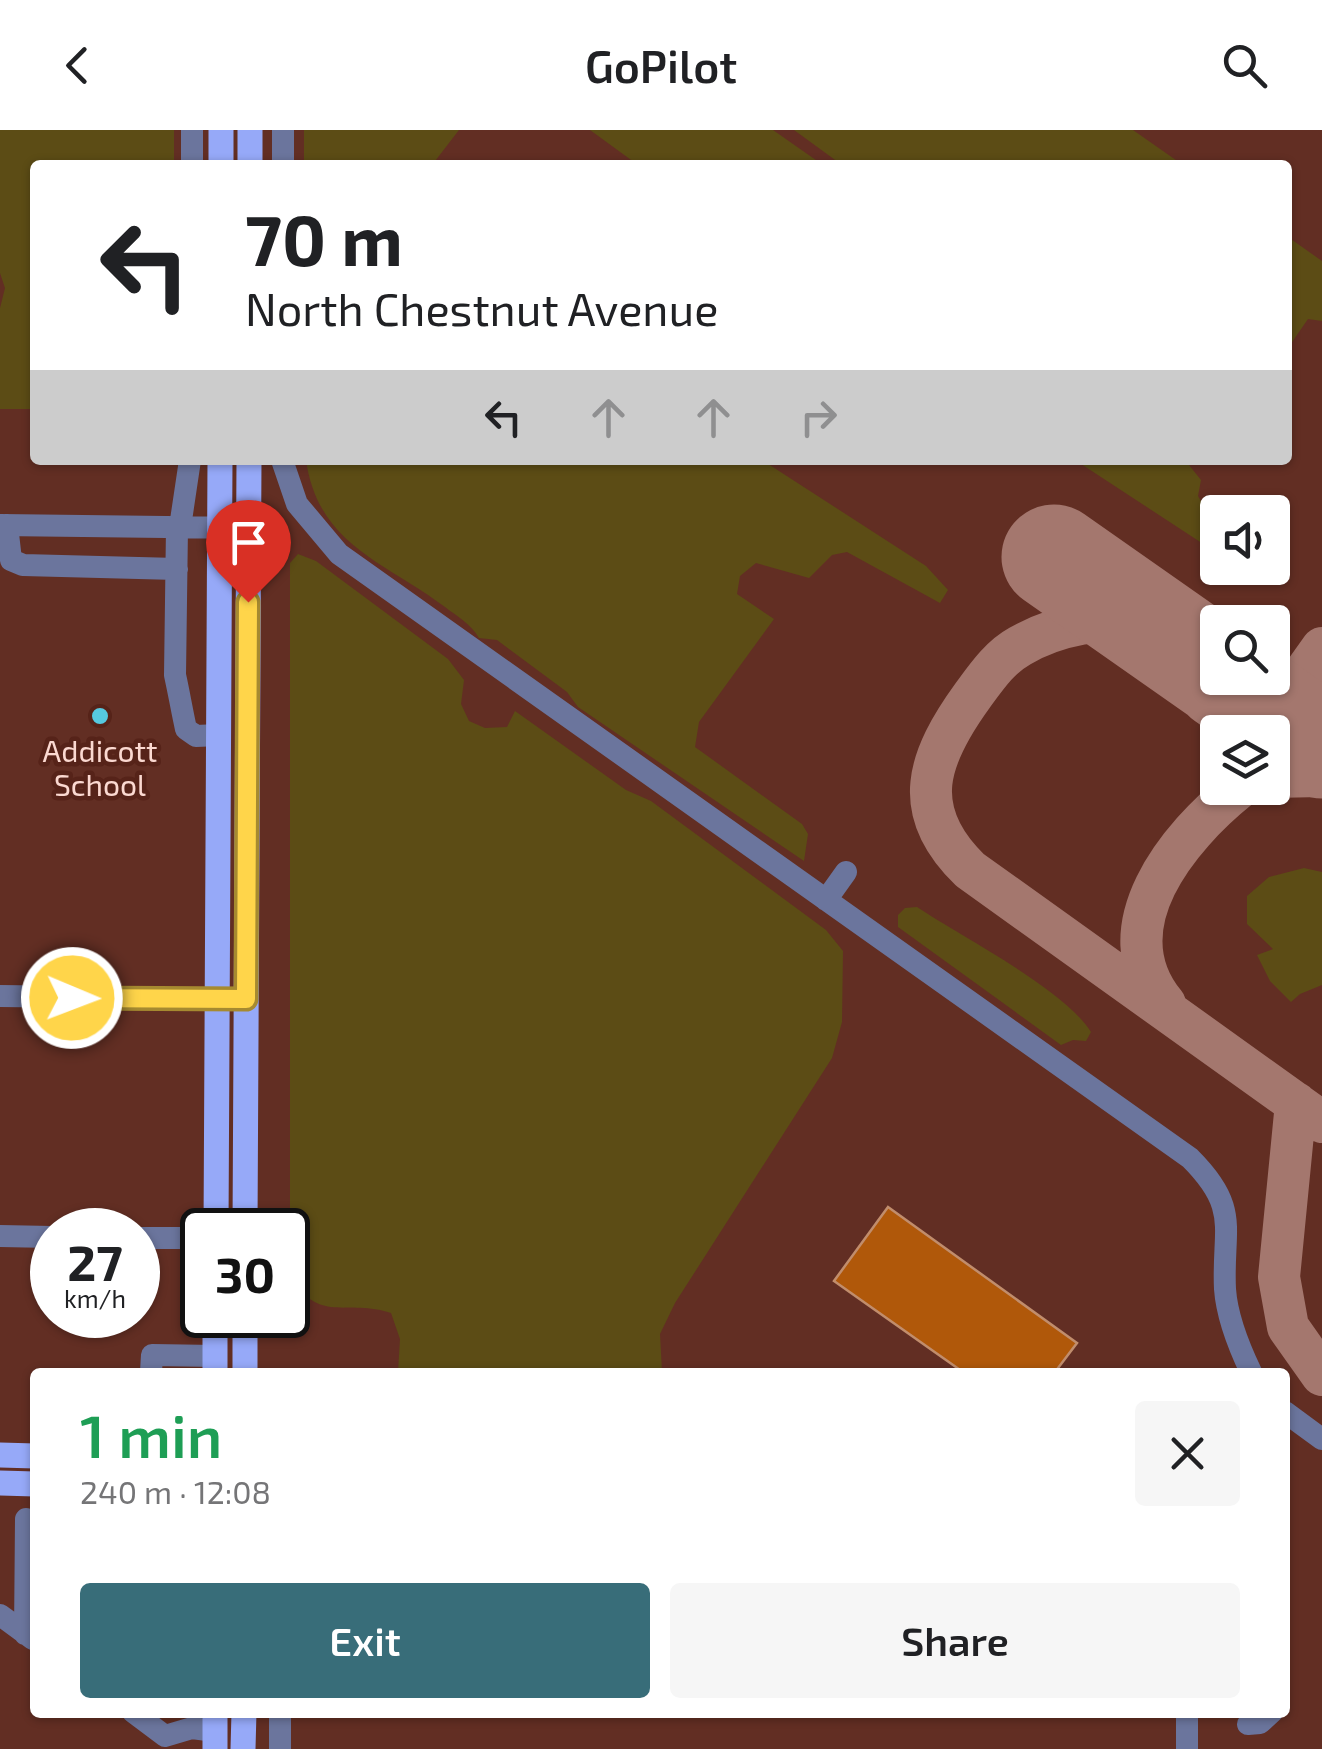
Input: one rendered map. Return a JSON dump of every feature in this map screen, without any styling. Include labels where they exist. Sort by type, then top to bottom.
[{"type":"main road","points":[[221,130],[221,160]]},
{"type":"main road","points":[[250,130],[250,160]]},
{"type":"main road","points":[[216,1208],[220,465]]},
{"type":"main road","points":[[246,1208],[249,465]]},
{"type":"main road","points":[[216,1338],[216,1364]]},
{"type":"main road","points":[[245,1338],[245,1368]]},
{"type":"main road","points":[[0,1456],[30,1456]]},
{"type":"main road","points":[[0,1483],[30,1484]]},
{"type":"main road","points":[[243,1749],[244,1718]]},
{"type":"street","points":[[192,130],[192,160]]},
{"type":"street","points":[[283,130],[283,160]]},
{"type":"street","points":[[189,465],[178,527],[176,675],[186,729],[196,736],[218,735]]},
{"type":"street","points":[[284,465],[296,504],[340,554],[1190,1158],[1208,1177],[1224,1205],[1229,1230],[1226,1290],[1231,1321],[1249,1368]]},
{"type":"street","points":[[177,569],[23,565],[10,560],[3,525],[249,528]]},
{"type":"street","points":[[826,900],[846,872]]},
{"type":"street","points":[[0,996],[246,999]]},
{"type":"street","points":[[0,1236],[30,1237]]},
{"type":"street","points":[[152,1368],[152,1355],[216,1364]]},
{"type":"street","points":[[1290,1416],[1322,1440]]},
{"type":"street","points":[[26,1520],[30,1637]]},
{"type":"street","points":[[0,1615],[30,1637]]},
{"type":"street","points":[[280,1718],[280,1749]]},
{"type":"street","points":[[1187,1718],[1187,1749]]},
{"type":"street","points":[[1248,1724],[1265,1718]]},
{"type":"street","points":[[165,1724],[219,1735]]},
{"type":"shaded area","points":[[0,130],[174,130],[174,160],[30,160],[30,409],[0,409],[0,308],[5,288],[0,273]]},
{"type":"shaded area","points":[[304,130],[459,130],[436,160],[304,160]]},
{"type":"shaded area","points":[[590,130],[773,130],[816,160],[631,160]]},
{"type":"shaded area","points":[[794,130],[1133,130],[1176,160],[835,160]]},
{"type":"shaded area","points":[[1292,240],[1322,261],[1322,321],[1308,319],[1292,342]]},
{"type":"shaded area","points":[[307,465],[770,465],[926,566],[948,590],[940,603],[847,552],[832,555],[809,578],[756,563],[740,576],[737,594],[774,619],[699,722],[695,747],[802,824],[808,834],[804,861],[578,707],[567,692],[497,640],[479,638],[459,618],[358,548],[339,532],[313,489]]},
{"type":"shaded area","points":[[1083,465],[1189,465],[1201,480],[1200,542]]},
{"type":"shaded area","points":[[298,554],[316,561],[448,659],[464,680],[461,704],[469,721],[485,728],[507,727],[515,711],[626,790],[651,801],[826,930],[843,951],[842,1022],[832,1058],[675,1303],[660,1334],[662,1368],[398,1368],[400,1339],[391,1313],[322,1305],[310,1299],[310,1208],[290,1208],[290,563]]},
{"type":"shaded area","points":[[1304,868],[1322,872],[1322,985],[1291,1002],[1270,981],[1257,955],[1273,949],[1247,924],[1247,896],[1269,877]]},
{"type":"shaded area","points":[[917,907],[1058,998],[1091,1032],[1086,1041],[1073,1040],[1061,1045],[898,927],[898,915],[905,908]]},
{"type":"building","points":[[888,1207],[1077,1343],[1058,1368],[957,1368],[834,1281]]},
{"type":"taxiway","points":[[1146,622],[1097,622],[1065,627],[1035,638],[1000,661],[957,718],[936,762],[931,783],[938,826],[950,848],[970,870],[1322,1122]]},
{"type":"taxiway","points":[[1274,715],[1322,648]]},
{"type":"taxiway","points":[[1290,777],[1322,776]]},
{"type":"taxiway","points":[[1165,1004],[1148,975],[1141,945],[1145,915],[1172,858],[1219,805]]},
{"type":"taxiway","points":[[1296,1103],[1279,1277],[1288,1327],[1322,1375]]},
{"type":"runway","points":[[1054,557],[1200,659]]},
{"type":"runway","points":[[1249,695],[1322,746]]},
{"type":"place","name":"Addicott School","points":[[100,716]]},
{"type":"route","points":[[72,998],[246,999],[248,602]]}]
